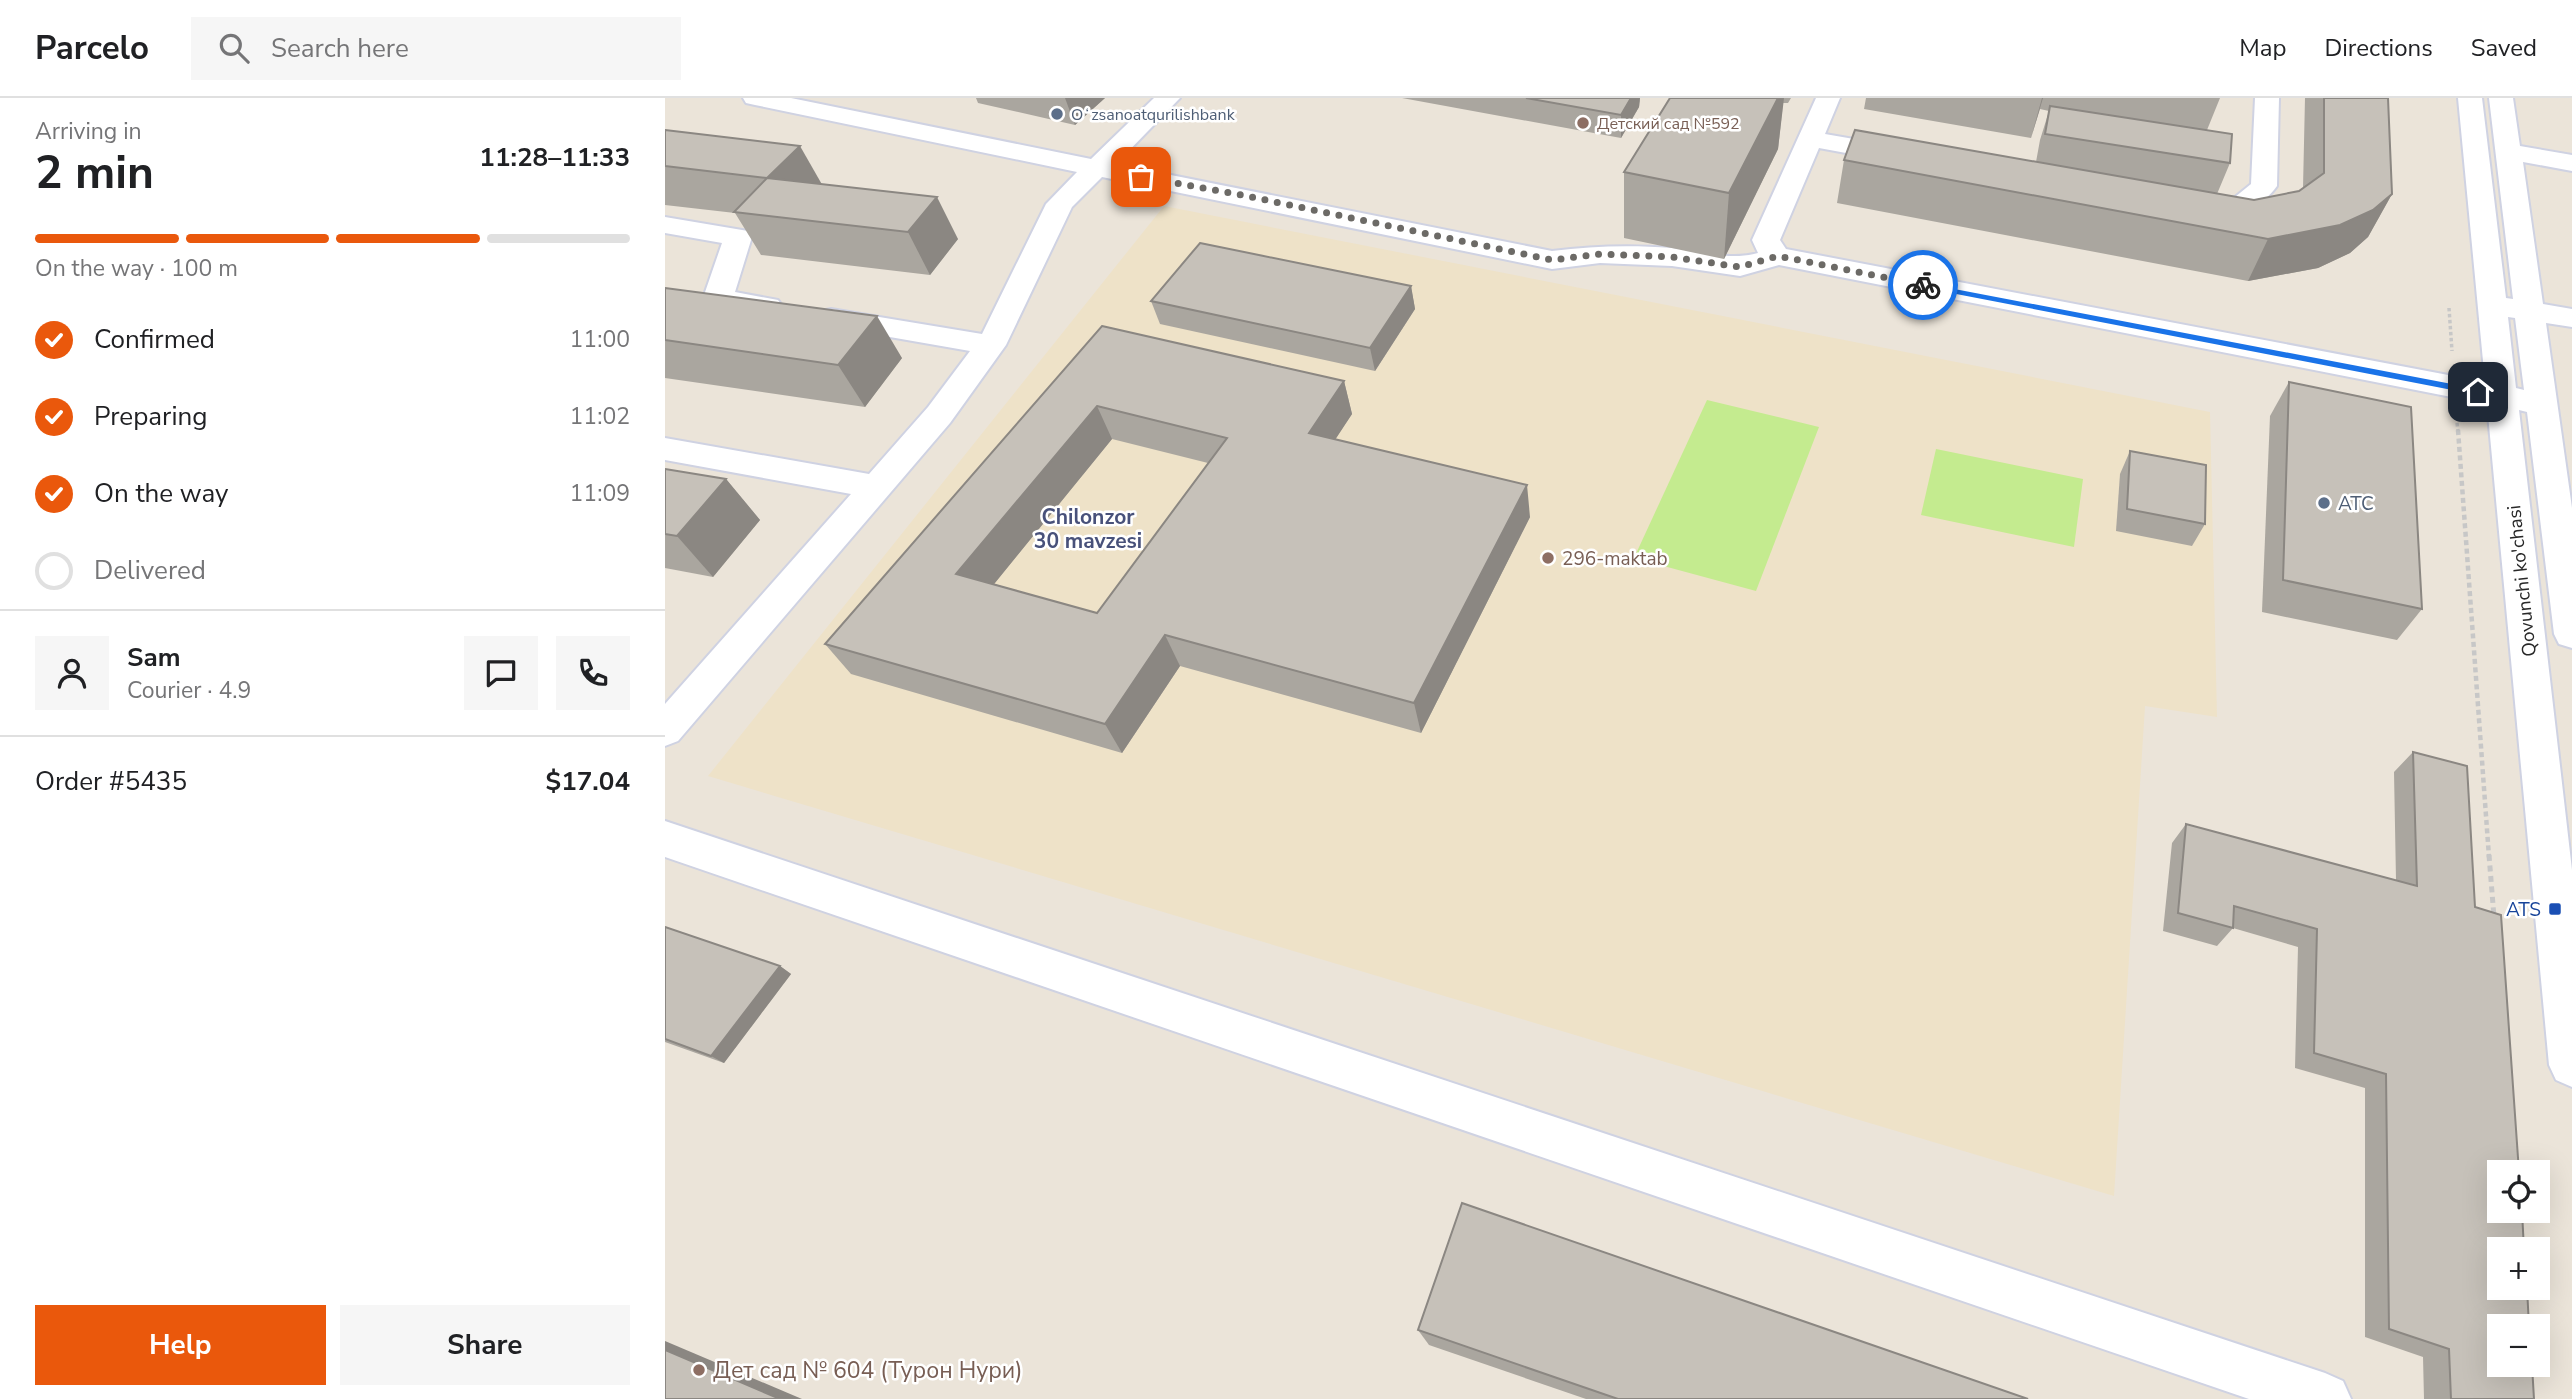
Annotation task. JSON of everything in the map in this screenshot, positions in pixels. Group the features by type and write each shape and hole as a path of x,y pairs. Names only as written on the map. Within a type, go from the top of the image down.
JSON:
{"street":[{"path":"755,98 1093,169 1237,194 1552,260 1600,254 1672,257 1740,267 1778,256"},
{"path":"665,730 939,415 991,345 1060,204 1168,98"},
{"path":"1828,98 1766,240 1771,252 1778,256 2542,404"},
{"path":"2180,205 2208,209 2242,205 2264,186 2267,98"},
{"name":"Qovunchi ko'chasi","path":"2470,98 2572,1065"},
{"path":"2501,98 2572,634"},
{"path":"999,124 1053,135"},
{"path":"1809,139 1919,158"},
{"path":"2508,152 2572,163"},
{"path":"665,225 738,237 718,298 991,345"},
{"path":"2491,304 2572,318"},
{"path":"665,449 875,487"},
{"path":"665,839 2325,1399"}],"path":[{"path":"2449,304 2495,925"}],"shaded area":[{"name":"296-maktab","path":"1164,206 2210,412 2217,717 2145,706 2114,1196 708,776"}],"green space":[{"path":"1707,400 1819,427 1756,591 1634,558"},
{"path":"1936,449 2083,479 2074,547 1921,515"}],"building":[{"path":"1526,98 1631,98 1621,115"},
{"path":"1670,98 1778,98 1729,193 1624,172"},
{"path":"2324,98 2388,98 2392,194 2373,210 2340,225 2268,239 1844,160 1855,130 2254,200 2299,191 2324,173"},
{"path":"2050,106 2232,134 2230,163 2045,134"},
{"path":"665,130 800,146 767,178 665,166"},
{"path":"767,178 937,197 908,232 734,212"},
{"path":"1200,243 1411,286 1370,348 1151,301"},
{"path":"665,288 877,316 838,365 665,340"},
{"path":"1102,326 1344,381 1309,433 1527,485 1414,703 1165,635 1105,724 825,644","holes":["1097,406 1227,438 1097,613 956,574"]},
{"path":"2289,382 2411,407 2422,609 2283,580"},
{"path":"2130,451 2206,465 2205,524 2127,509"},
{"path":"665,469 726,479 677,536 665,534"},
{"path":"2413,752 2467,766 2475,907 2501,915 2518,1160 2487,1160 2487,1223 2523,1223 2523,1237 2487,1237 2487,1300 2528,1300 2528,1314 2487,1314 2487,1377 2533,1377 2534,1399 2451,1399 2449,1349 2389,1329 2386,1074 2314,1053 2317,929 2234,906 2233,928 2178,913 2186,824 2417,886"},
{"path":"665,927 780,966 711,1056 665,1039"},
{"path":"1462,1203 2028,1399 1618,1399 1418,1330"},
{"name":"Дет сад № 604 (Турон Нури)","path":"665,1350 780,1399 665,1399"}],"way so far":[{"path":"1141,177 1237,194 1552,260 1600,254 1672,257 1740,267 1778,256 1923,285"}],"place":[{"name":"Oʻzsanoatqurilishbank","path":"1057,114"},
{"name":"Детcкий сад №592","path":"1583,123"},
{"name":"АТС","path":"2324,503"},
{"name":"296-maktab","path":"1548,558"},
{"name":"ATS","path":"2555,909"},
{"name":"Дет сад № 604 (Турон Нури)","path":"699,1370"}],"district":[{"name":"Chilonzor 30 mavzesi","path":"1088,529"}],"route":[{"path":"1923,285 2478,392"}]}
